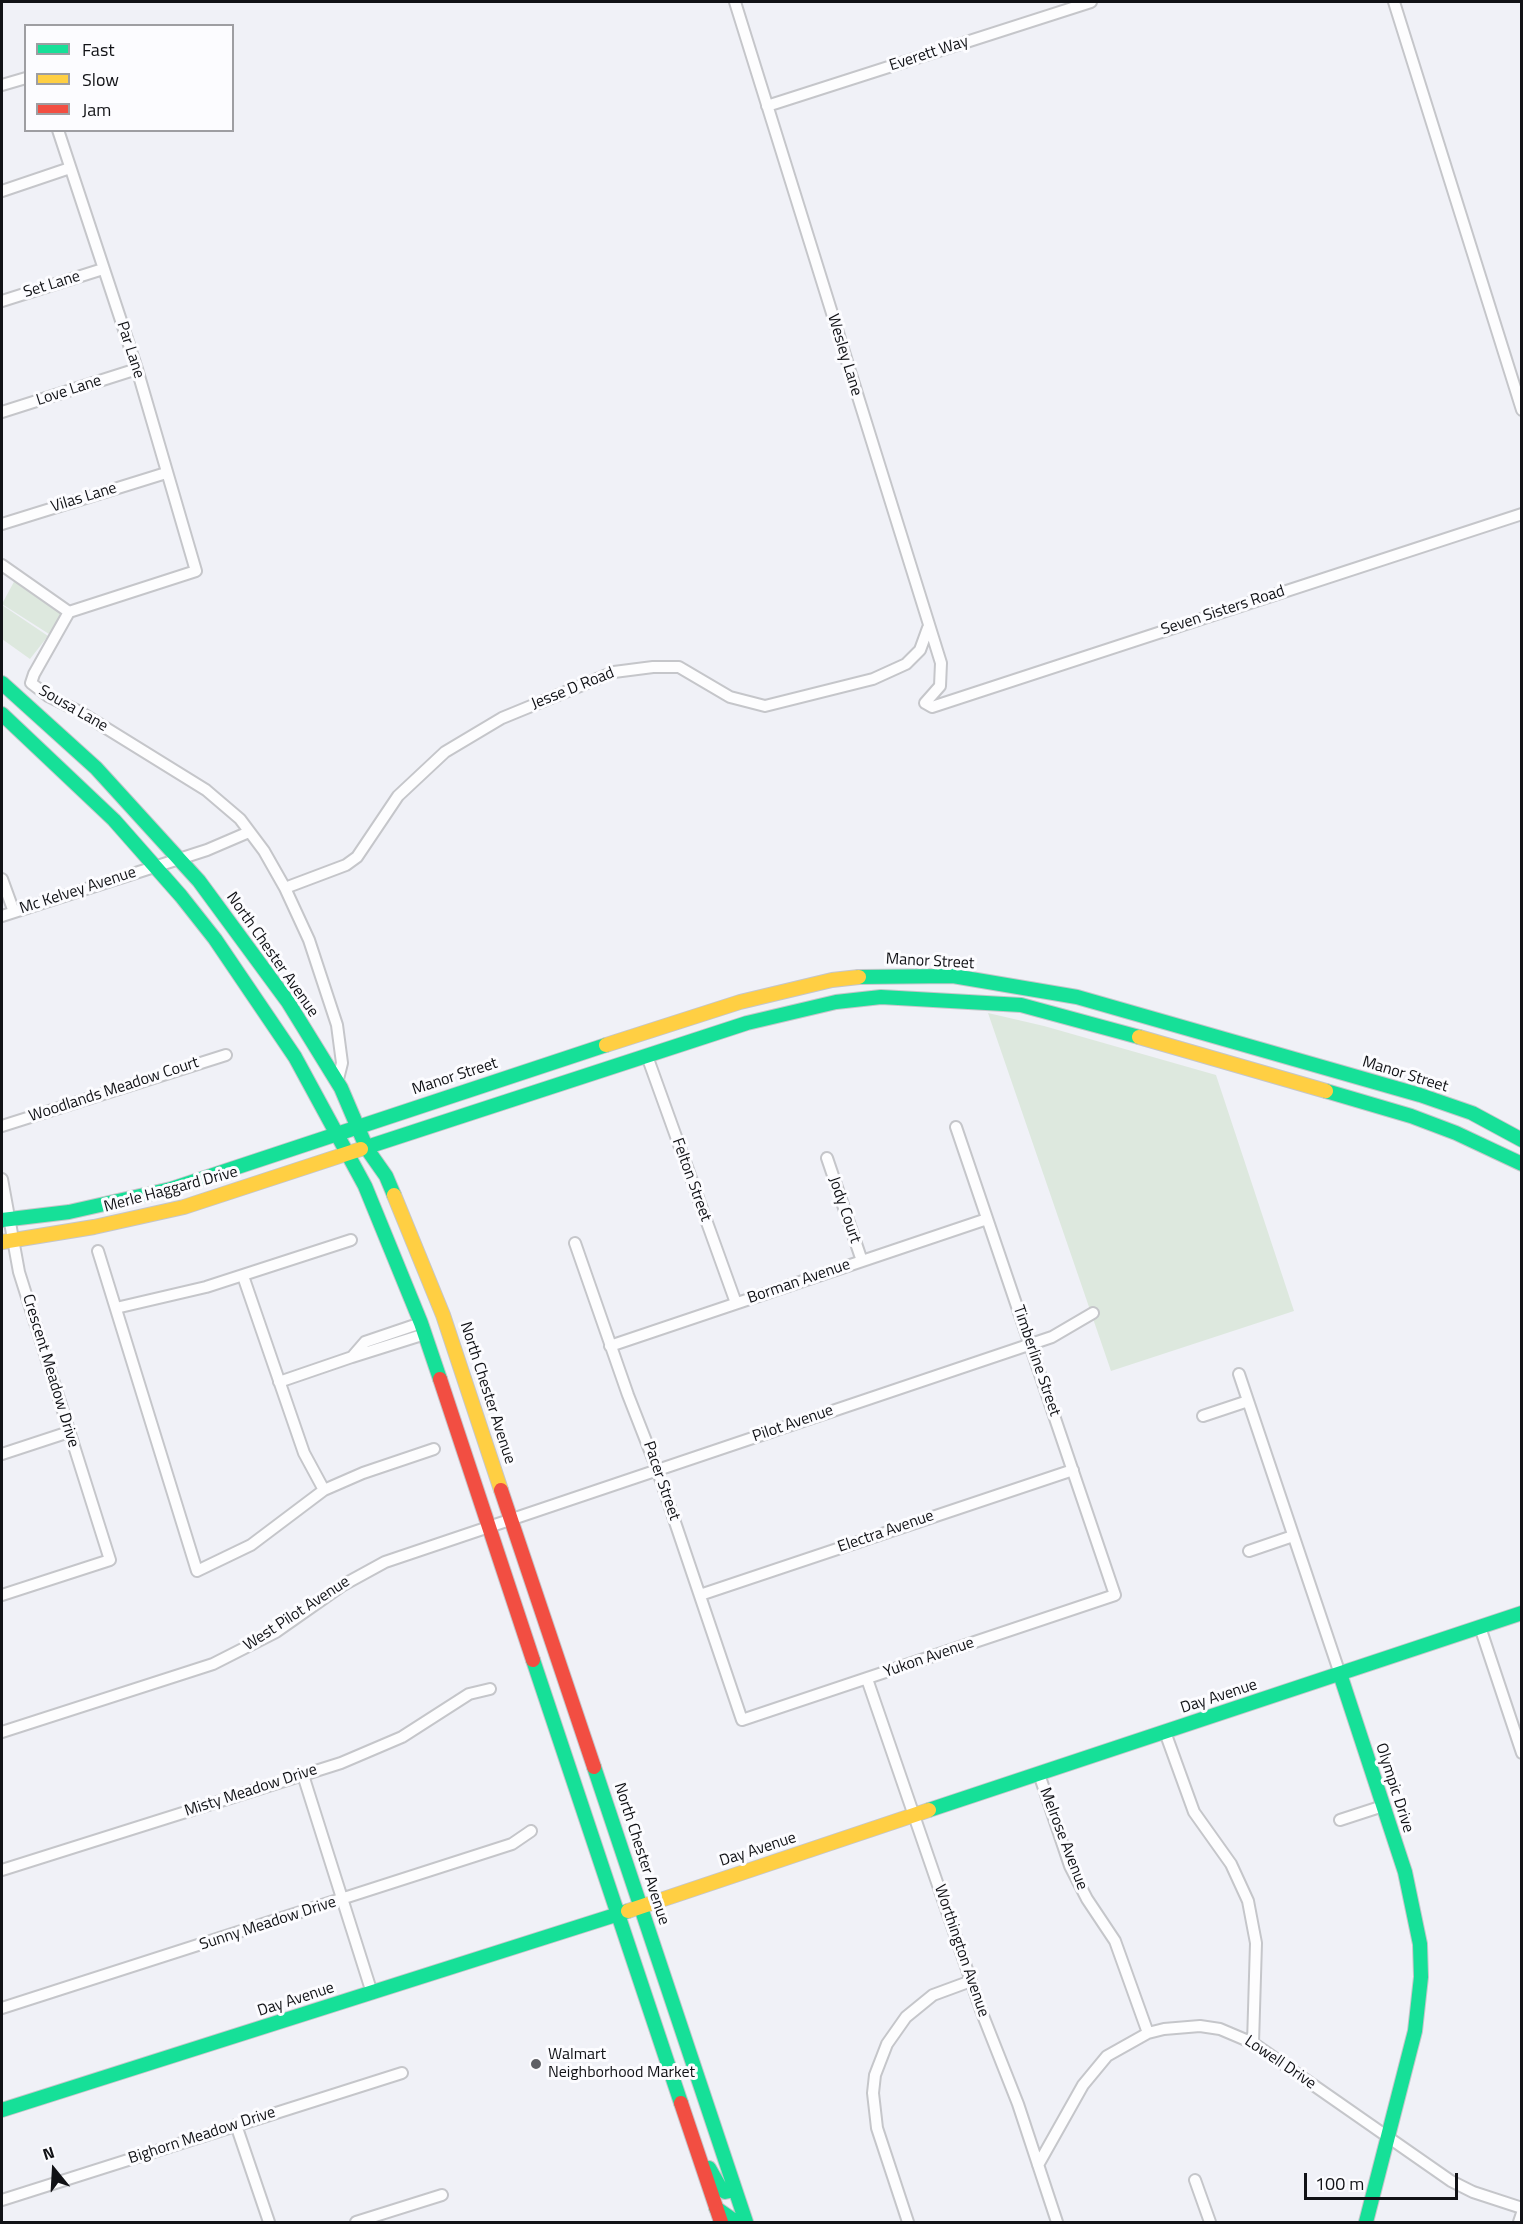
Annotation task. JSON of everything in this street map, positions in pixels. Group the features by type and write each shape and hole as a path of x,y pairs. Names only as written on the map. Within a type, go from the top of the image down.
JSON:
{"main road":[{"name":"North Chester Avenue","path":"2,683 96,768 179,858 245,941 288,1002 337,1083 368,1149 386,1176 426,1268 746,2223"},
{"path":"2,714 80,785 155,865 214,939 269,1015 320,1100 334,1132 364,1186 385,1231 423,1328 721,2223"},
{"name":"Manor Street","path":"334,1132 740,1002 832,980 880,975 954,976 1077,997 1420,1095 1472,1113 1521,1140"},
{"path":"346,1155 747,1023 836,1002 881,997 1021,1005 1411,1116 1456,1133 1521,1164"},
{"name":"Merle Haggard Drive","path":"6,1220 94,1208 171,1189 334,1132"},
{"name":"Merle Haggard Drive","path":"8,1241 105,1225 184,1207 346,1155"},
{"name":"Day Avenue","path":"2,2110 618,1914 1521,1613"},
{"name":"Olympic Drive","path":"1340,1674 1410,1890 1420,1944 1420,1977 1415,2031 1365,2223"},
{"path":"695,2145 721,2189 725,2192 735,2190"},
{"path":"716,2208 736,2223"}],"street":[{"name":"Wesley Lane","path":"735,2 928,628 934,640 942,670 940,686 925,703"},
{"name":"Everett Way","path":"767,106 1091,2"},
{"path":"1394,2 1521,410"},
{"path":"2,85 24,79"},
{"name":"Par Lane","path":"59,132 137,369 196,571 69,612"},
{"path":"2,191 70,168"},
{"name":"Set Lane","path":"2,301 103,269"},
{"name":"Love Lane","path":"2,412 137,369"},
{"name":"Vilas Lane","path":"2,524 166,473"},
{"name":"Seven Sisters Road","path":"925,703 932,707 1521,514"},
{"path":"2,565 69,612"},
{"name":"Sousa Lane","path":"69,612 34,674 32,683 48,696 80,712 206,790 226,805 249,832"},
{"name":"Jesse D Road","path":"285,888 346,865 357,857 398,796 444,752 502,718 614,672 653,667 679,667 730,697 765,706 873,679 906,664 920,650 928,628"},
{"path":"155,865 207,850 249,832 285,888 309,940 337,1025 342,1063 337,1083"},
{"name":"Mc Kelvey Avenue","path":"2,916 155,865"},
{"path":"2,879 14,912"},
{"name":"Woodlands Meadow Court","path":"2,1126 226,1054"},
{"name":"Felton Street","path":"647,1056 736,1303"},
{"name":"Timberline Street","path":"956,1127 1115,1595"},
{"name":"Jody Court","path":"827,1158 862,1261"},
{"name":"Crescent Meadow Drive","path":"2,1179 8,1241 110,1560 2,1594"},
{"name":"Borman Avenue","path":"610,1346 987,1219"},
{"path":"116,1308 243,1276 351,1240"},
{"name":"Pacer Street","path":"575,1243 610,1346 657,1469 742,1720"},
{"path":"98,1251 197,1570 251,1545 324,1490 363,1473 435,1449"},
{"path":"243,1276 304,1453 324,1490"},
{"name":"Pilot Avenue","path":"489,1524 1052,1337 1093,1313"},
{"path":"279,1382 352,1358 365,1342 423,1328"},
{"name":"Olympic Drive","path":"1239,1374 1340,1674"},
{"path":"1203,1416 1248,1401"},
{"path":"2,1454 69,1432"},
{"name":"Electra Avenue","path":"700,1595 1073,1470"},
{"name":"West Pilot Avenue","path":"2,1732 213,1664 276,1632 343,1585 385,1562 489,1524"},
{"path":"1249,1551 1293,1536"},
{"name":"Yukon Avenue","path":"742,1720 1115,1595"},
{"path":"1480,1627 1521,1753"},
{"name":"Worthington Avenue","path":"867,1678 971,1981 1018,2104 1057,2223"},
{"name":"Misty Meadow Drive","path":"2,1870 372,1751 421,1726 469,1694 490,1689"},
{"path":"1165,1732 1194,1812 1231,1864 1248,1901 1256,1943 1253,2043"},
{"name":"Melrose Avenue","path":"1039,1774 1070,1866 1087,1899 1115,1941 1148,2033"},
{"path":"303,1775 372,1993"},
{"path":"1340,1820 1383,1806"},
{"name":"Sunny Meadow Drive","path":"2,2008 512,1844 531,1831"},
{"path":"908,2223 877,2128 873,2093 875,2075 887,2043 906,2017 933,1995 971,1981"},
{"name":"Lowell Drive","path":"1038,2165 1093,2070 1122,2046 1148,2033 1182,2026 1200,2026 1220,2029 1253,2043 1451,2181 1473,2192 1521,2208"},
{"name":"Bighorn Meadow Drive","path":"2,2200 402,2073"},
{"path":"236,2125 269,2223"},
{"path":"1195,2180 1210,2223"},
{"path":"356,2223 442,2195"},
{"path":"1519,2223 1521,2213"}],"shaded area":[{"path":"16,578 65,613 49,634 2,604"},
{"path":"2,605 48,636 30,659 2,639"},
{"path":"988,1013 1044,1026 1216,1075 1294,1311 1111,1371"}],"traffic: fast":[{"path":"2,683 96,768 199,881 288,1002 341,1088 367,1149 386,1176 394,1195"},
{"path":"2,714 114,820 181,896 215,939 295,1057 365,1186 421,1323 440,1379"},
{"path":"859,977 953,976 1077,997 1420,1095 1472,1113 1522,1140"},
{"path":"361,1149 747,1023 836,1002 881,997 1021,1005 1139,1037"},
{"path":"2,1220 69,1212 171,1189 606,1045"},
{"path":"1326,1091 1411,1116 1456,1133 1522,1164"},
{"path":"929,1810 1522,1613"},
{"path":"533,1660 681,2103"},
{"path":"1340,1674 1405,1872 1420,1944 1421,1977 1415,2031 1366,2222"},
{"path":"594,1767 746,2222"},
{"path":"2,2110 628,1911"},
{"path":"709,2168 721,2189 725,2192 735,2190"},
{"path":"716,2208 736,2222"}],"traffic: slow":[{"path":"606,1045 740,1002 832,980 859,977"},
{"path":"1139,1037 1326,1091"},
{"path":"2,1242 94,1227 184,1207 361,1149"},
{"path":"394,1195 443,1315 501,1490"},
{"path":"628,1911 929,1810"}],"traffic: jam":[{"path":"440,1379 533,1660"},
{"path":"501,1490 594,1767"},
{"path":"681,2103 721,2222"}],"place":[{"name":"Walmart Neighborhood Market","path":"536,2064"}]}
